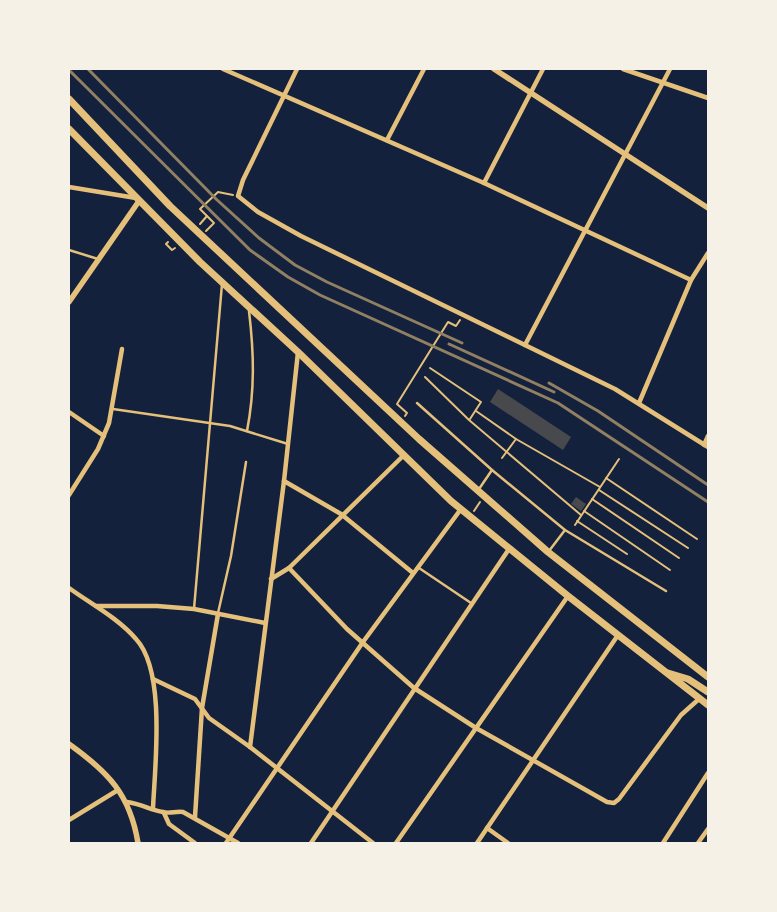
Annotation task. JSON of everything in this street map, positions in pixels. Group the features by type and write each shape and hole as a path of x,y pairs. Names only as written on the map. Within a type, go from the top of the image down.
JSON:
{"main road":[{"path":"69,99 170,206 480,494 548,552 708,676"},
{"path":"69,129 222,283 298,352 470,517 708,705"},
{"path":"665,672 688,679 708,692"}],"street":[{"path":"223,69 387,140 691,280"},
{"path":"297,69 238,196 258,212 301,236 525,345 639,403 706,446 708,436"},
{"path":"387,140 424,69"},
{"path":"494,69 708,208"},
{"path":"484,184 543,69"},
{"path":"623,69 662,84 708,98"},
{"path":"525,345 670,69"},
{"path":"69,187 138,199 69,302"},
{"path":"639,403 691,280 708,253"},
{"path":"69,494 104,436 113,409 122,349"},
{"path":"250,747 284,482 298,352"},
{"path":"69,412 104,436"},
{"path":"271,579 289,568 404,455"},
{"path":"284,482 342,514 413,572"},
{"path":"226,843 363,642 413,572 462,509"},
{"path":"310,843 509,548"},
{"path":"289,568 347,629 414,688 476,728 590,793 614,803 625,792 681,716 699,699"},
{"path":"69,588 138,640 153,679 156,714 153,808"},
{"path":"396,843 568,596"},
{"path":"94,606 157,606 194,609 265,623"},
{"path":"195,816 202,708 218,614"},
{"path":"477,843 618,635"},
{"path":"153,679 194,699 208,718 250,747 373,843"},
{"path":"69,744 98,766 127,802 138,843"},
{"path":"663,843 708,773"},
{"path":"69,820 118,790"},
{"path":"127,802 153,808 164,813 175,810 195,816 238,843"},
{"path":"164,813 169,824 195,843"},
{"path":"487,828 508,843"},
{"path":"698,843 708,829"}],"lane":[{"path":"69,250 98,258"},
{"path":"194,609 222,283"},
{"path":"247,431 254,375 249,308"},
{"path":"416,402 492,470 565,530 666,591"},
{"path":"113,409 209,422 247,431 288,444"},
{"path":"218,614 232,548 246,462"},
{"path":"480,494 492,470"},
{"path":"548,552 565,530"},
{"path":"417,567 471,604"}],"path":[{"path":"214,224 200,209 218,192 238,196"},
{"path":"166,244 172,250"},
{"path":"407,413 397,404 448,322 456,326"},
{"path":"430,368 481,402 469,420"},
{"path":"425,377 469,420 581,515"},
{"path":"476,411 516,439 600,488 688,548"},
{"path":"502,458 516,439"},
{"path":"575,525 619,459"},
{"path":"606,478 697,539"},
{"path":"470,517 480,494"},
{"path":"592,499 679,558"},
{"path":"584,511 670,570"},
{"path":"577,521 627,554"}],"building":[{"path":"498,389 571,437 563,450 490,402"},
{"path":"576,497 586,504 581,511 571,504"}],"railway":[{"path":"88,69 216,199 259,238 295,265 327,282 462,343"},
{"path":"69,70 250,250 288,277 320,295 558,403 708,502"},
{"path":"449,344 554,392"},
{"path":"549,383 598,411 708,485"}]}
